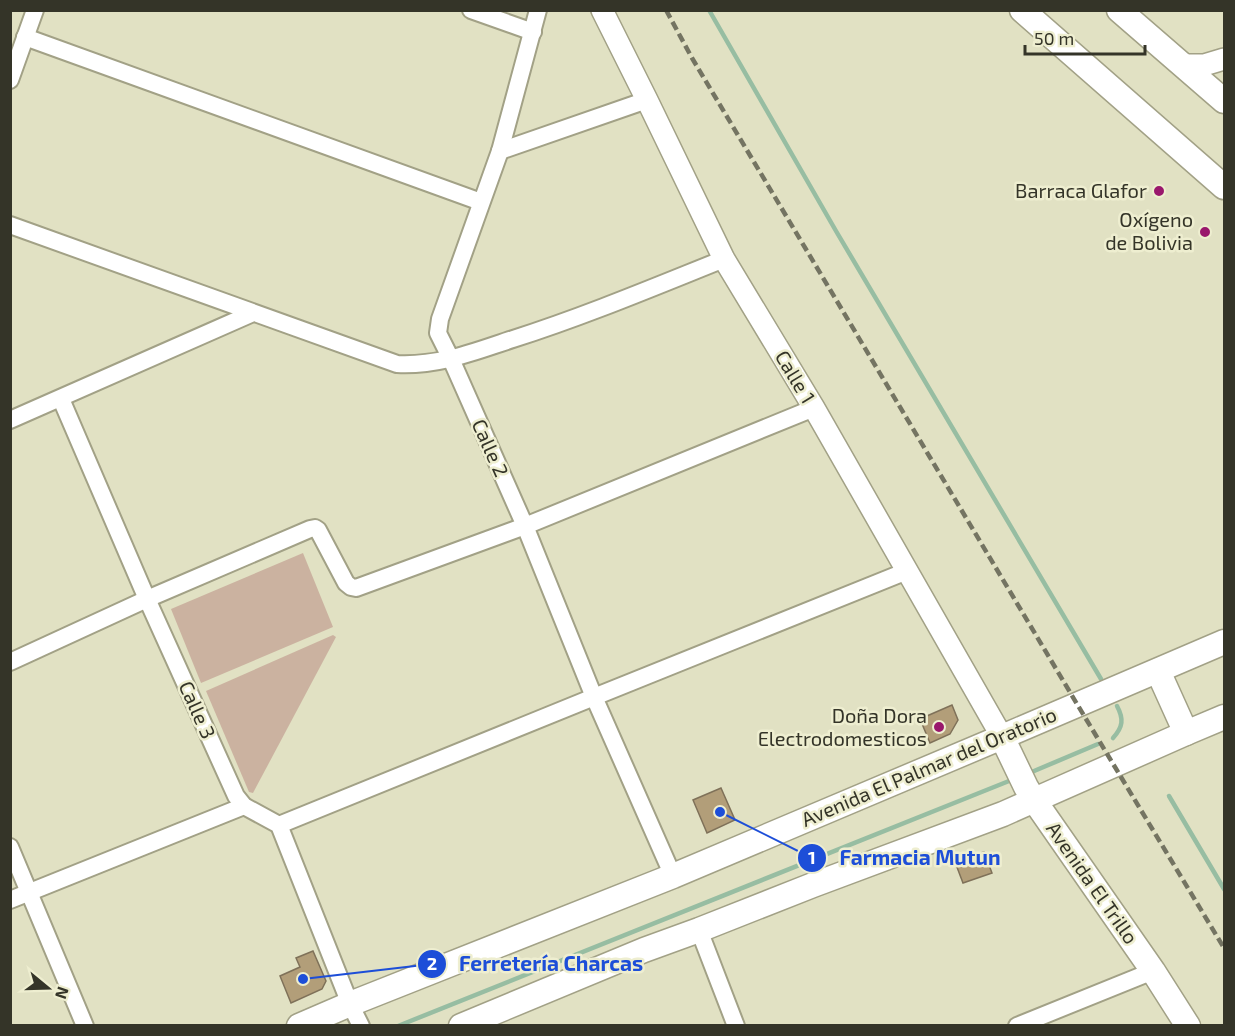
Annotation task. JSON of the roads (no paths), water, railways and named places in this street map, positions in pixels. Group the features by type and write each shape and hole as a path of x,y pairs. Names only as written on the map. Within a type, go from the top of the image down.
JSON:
{"main road":[{"path":"1022,10 1224,187"},
{"path":"1119,10 1224,101"},
{"name":"Avenida El Palmar del Oratorio","path":"299,1026 357,1017 673,876 1002,737 1161,679 1224,642"},
{"path":"1161,679 1183,727"},
{"path":"461,1026 644,950 1003,814 1030,794 1183,727 1224,717"},
{"name":"Avenida El Trillo","path":"1002,737 1030,794 1153,971 1188,1026"}],"street":[{"path":"10,80 35,10"},
{"path":"471,10 533,32"},
{"name":"Calle 2","path":"538,10 500,151 438,326 438,333 525,526 594,697 673,876"},
{"name":"Calle 1","path":"602,10 724,259 814,408 1002,737"},
{"path":"25,37 481,202"},
{"path":"1183,65 1204,65 1224,59"},
{"path":"500,151 647,100"},
{"path":"10,225 397,364 451,359 568,321 724,259"},
{"path":"10,420 252,313"},
{"name":"Calle 3","path":"60,399 236,796 244,806"},
{"path":"10,662 147,599 310,529 318,530 346,584 356,588 525,526 814,408"},
{"path":"279,825 907,571"},
{"path":"10,900 244,806 279,825 357,1017"},
{"path":"10,847 86,1026"},
{"path":"699,930 736,1026"},
{"path":"1017,1026 1153,971"}],"waterway":[{"path":"709,10 836,231 1101,679"},
{"path":"1113,738 1121,723 1121,715 1117,706"},
{"path":"1027,774 1098,744"},
{"path":"398,1026 1014,779"},
{"path":"1169,796 1224,889"}],"railway":[{"path":"666,10 692,58 1224,948"}],"place":[{"name":"Barraca Glafor","path":"1159,191"},
{"name":"Oxígeno de Bolivia","path":"1205,232"},
{"name":"Doña Dora Electrodomesticos","path":"939,727"},
{"name":"Farmacia Mutun","path":"720,812"},
{"name":"Ferretería Charcas","path":"303,979"}]}
